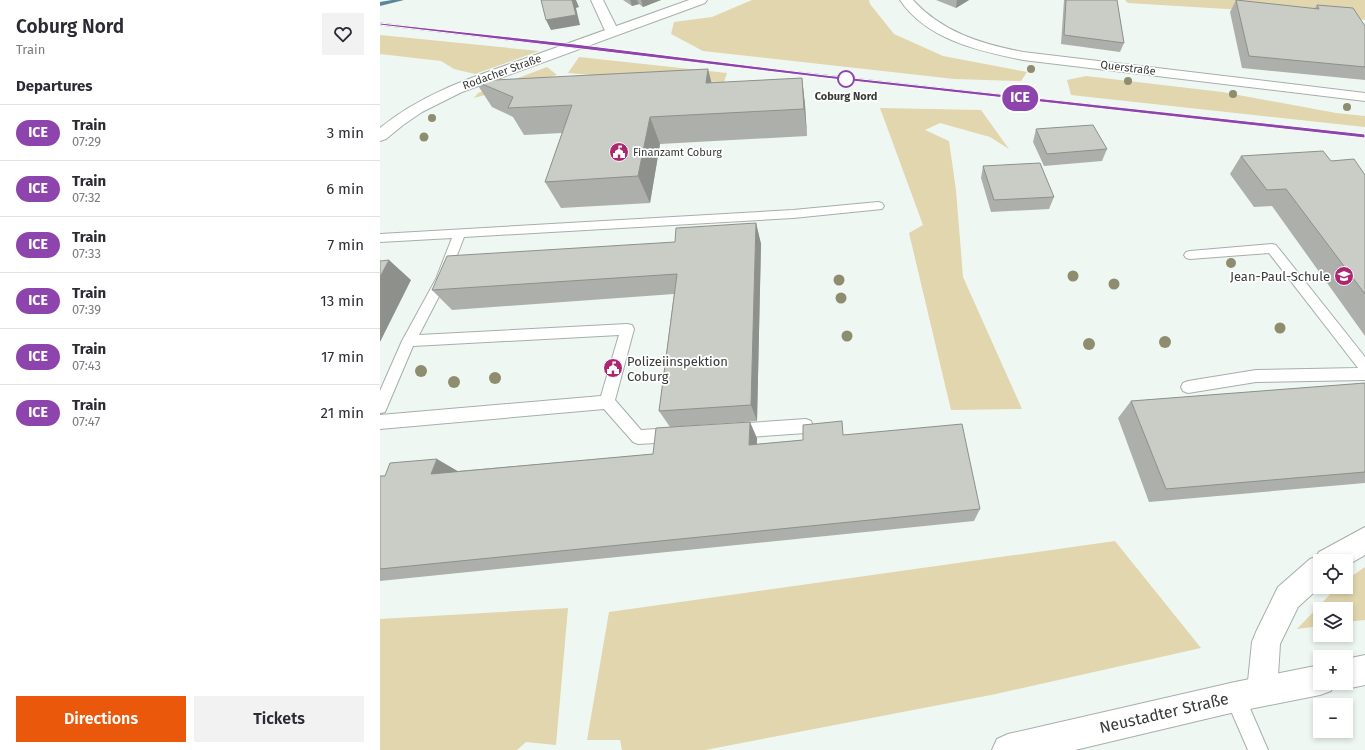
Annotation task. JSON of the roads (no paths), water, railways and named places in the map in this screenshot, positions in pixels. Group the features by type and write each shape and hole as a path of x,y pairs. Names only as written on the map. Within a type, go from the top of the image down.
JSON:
{"street":[{"path":"597,0 612,32"},
{"name":"Rodacher Straße","path":"380,136 410,112 457,88 700,0"},
{"name":"Querstraße","path":"906,0 924,18 938,28 969,44 1000,52 1365,97"},
{"path":"1340,554 1365,540"},
{"path":"1248,694 1266,642 1288,597 1313,575"},
{"path":"1353,673 1365,670"},
{"name":"Neustadter Straße","path":"1008,750 1055,744 1248,694 1313,681"}],"lane":[{"path":"380,238 785,215 878,206"},
{"path":"380,407 410,341 442,279 459,234"},
{"path":"1190,255 1272,248 1365,367"},
{"path":"410,341 627,329 607,402"},
{"path":"1188,387 1256,376 1365,374"},
{"path":"380,422 607,402"},
{"path":"607,402 638,437 690,434"},
{"path":"720,432 806,426"},
{"path":"1248,694 1258,750"}],"waterway":[{"path":"380,4 401,0"}],"railway":[{"path":"380,24 825,76 1284,127"},
{"path":"1284,127 1365,136"},
{"path":"1284,127 1292,128"}],"train":[{"name":"ICE","path":"380,24 825,76 1365,136"}],"place":[{"name":"Coburg Nord","path":"846,79"},
{"name":"Finanzamt Coburg","path":"619,152"},
{"name":"Jean-Paul-Schule","path":"1344,276"},
{"name":"Polizeiinspektion Coburg","path":"613,368"}]}
